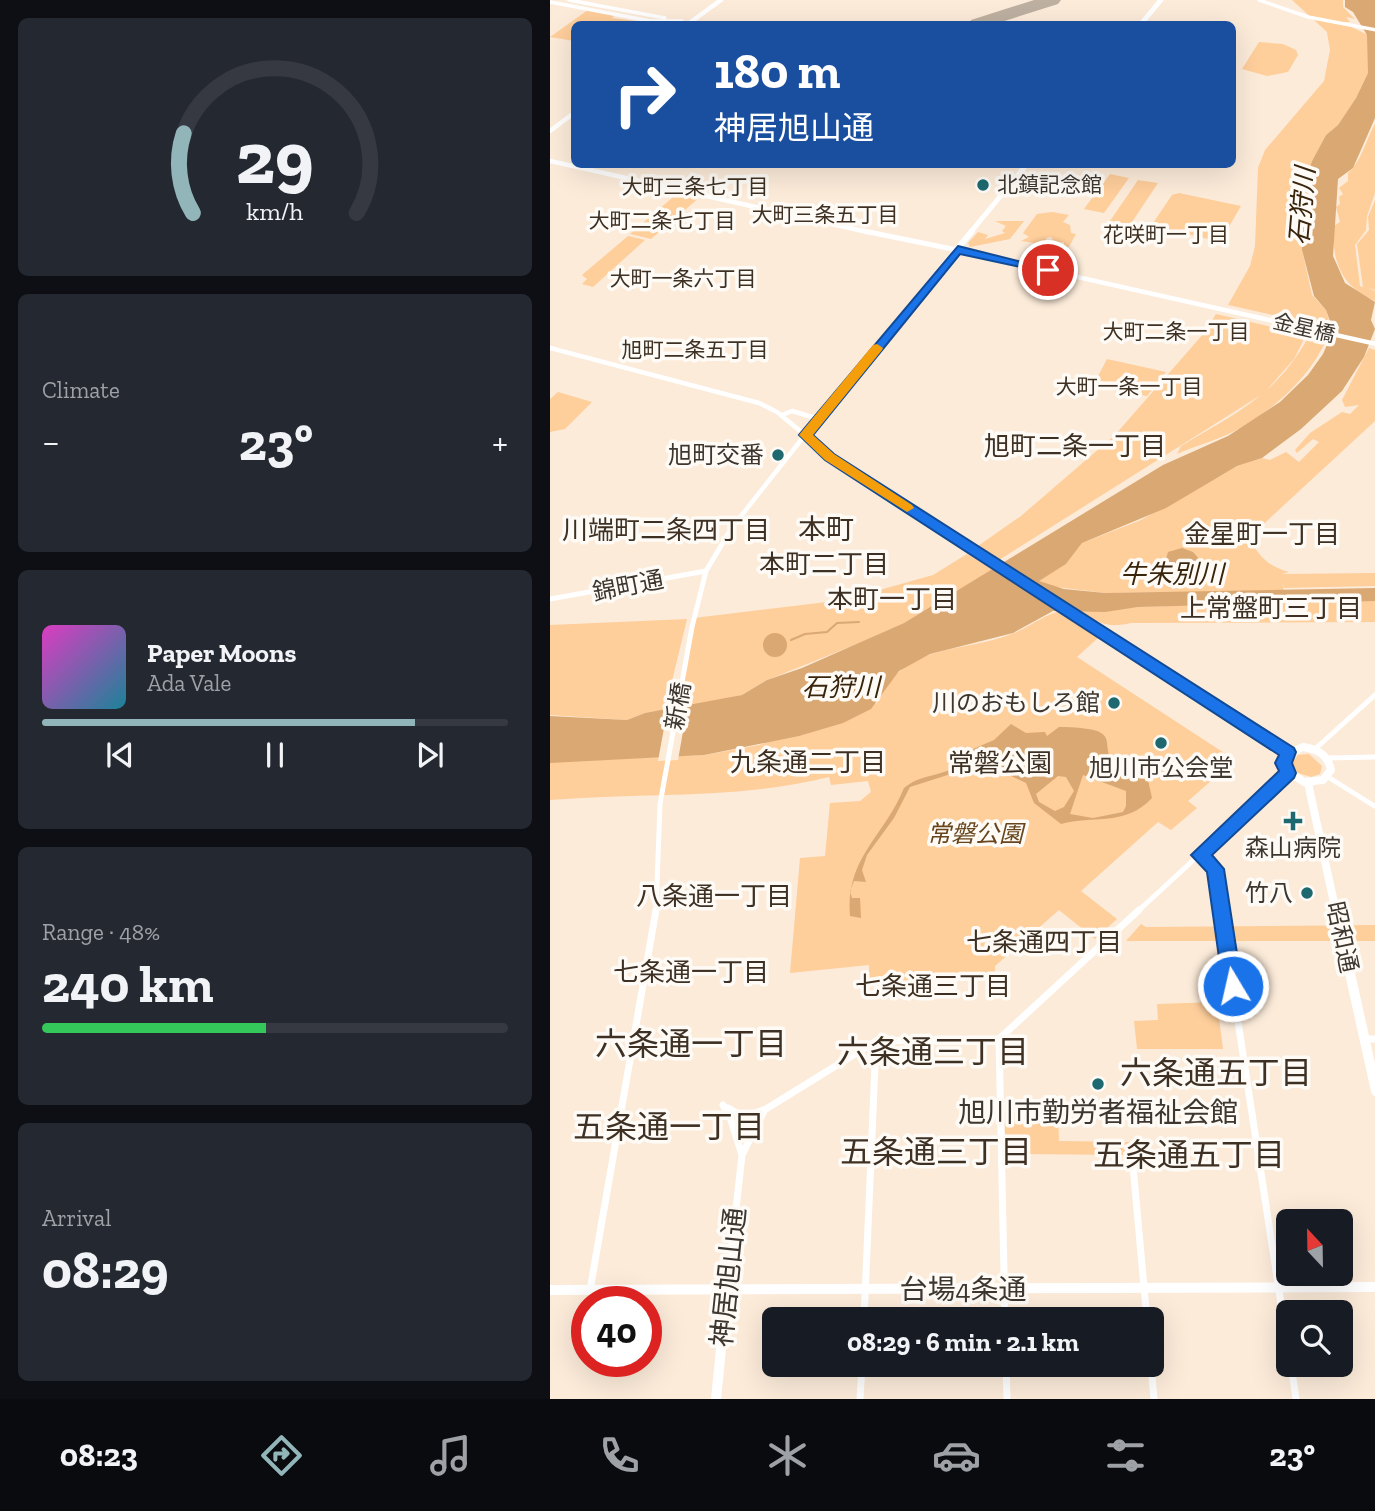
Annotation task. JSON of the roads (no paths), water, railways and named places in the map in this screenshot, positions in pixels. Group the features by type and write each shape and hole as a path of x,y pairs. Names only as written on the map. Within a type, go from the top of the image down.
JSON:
{"highway":[{"path":"1144,21 1161,0"},
{"path":"1024,168 805,435 829,457 1288,752"},
{"path":"1301,747 1315,749 1327,758 1331,767 1328,777 1308,783 1288,773 1284,763 1288,752 1301,747"},
{"name":"昭和通","path":"1308,783 1375,1091"},
{"name":"台場4条通","path":"662,1289 1375,1287"},
{"name":"神居旭山通","path":"716,1399 727,1289"},
{"name":"台場4条通","path":"550,1290 571,1290"}],"main road":[{"path":"695,21 723,0"},
{"path":"550,129 571,113"},
{"path":"550,159 571,162"},
{"path":"550,159 571,164"},
{"path":"589,168 930,246 958,250"},
{"path":"598,168 958,250"},
{"name":"金星橋","path":"958,250 1375,344"},
{"path":"550,348 759,403 782,415 805,435"},
{"path":"782,415 792,411 819,419"}],"street":[{"path":"569,0 677,21"},
{"path":"1259,0 1294,14 1375,30"},
{"path":"550,2 650,21"},
{"name":"新橋","path":"591,1286 659,892 659,825 664,786 692,627 706,571 731,528 805,435"},
{"name":"錦町通","path":"550,599 706,571"},
{"path":"1315,749 1375,694"},
{"path":"1327,758 1375,757"},
{"path":"865,1307 876,1041 999,1039 1288,773"},
{"path":"1328,777 1375,807"},
{"path":"1200,855 1215,869 1280,1300"},
{"path":"999,1039 1005,1307"},
{"path":"1364,1039 1375,1039"},
{"name":"神居旭山通","path":"742,1155 735,1143 736,1132 730,1113 723,1105 744,1117 766,1109 876,1041"},
{"name":"神居旭山通","path":"727,1289 742,1155 766,1109"},
{"path":"736,1132 744,1117 751,1124 753,1131"},
{"path":"1132,1155 1146,1307"},
{"path":"860,1399 861,1377"},
{"path":"1007,1377 1007,1399"},
{"path":"1152,1377 1154,1399"},
{"path":"1293,1377 1296,1399"}],"water":[{"name":"石狩川","path":"1345,0 1375,0 1375,118 1353,168 1338,179 1333,256 1345,283 1375,302 1371,320 1375,329 1364,357 1342,391 1301,429 1262,458 1237,466 1166,508 1082,543 1066,564 1039,581 1064,589 1105,593 1375,588 1375,601 1138,607 1105,612 1053,611 1013,633 930,654 899,671 871,709 843,723 799,736 704,755 550,763 550,716 627,720 645,713 742,695 767,680 802,668 904,623 1163,465 1228,436 1280,402 1308,375 1323,354 1331,336 1331,324 1326,310 1314,296 1302,250 1302,216 1309,191 1308,173 1312,161 1326,135 1338,125 1356,98 1368,73 1367,35 1353,12 1345,7"},
{"path":"1182,548 1193,552 1199,559 1193,569 1177,570 1165,562 1168,552"},
{"path":"775,633 786,640 787,645 780,656 775,657 764,650 763,645 770,634"},
{"path":"1011,724 1026,733 1045,732 1047,736 1059,727 1096,731 1104,735 1113,763 1122,772 1148,780 1152,798 1131,813 1120,817 1061,824 1034,803 1026,783 1007,774 999,764 977,756 960,771 910,787 894,818 867,855 862,870 866,882 854,881 852,886 860,863 904,788 920,779 946,772 964,763 974,755 971,752 973,749 994,740","holes":["1083,775 1126,791 1126,806 1123,812 1093,818 1070,814","1058,776 1066,777 1074,791 1064,807 1055,811 1039,802 1036,794"]},
{"path":"851,893 852,898 860,898 861,918 850,916"}],"waterway":[{"path":"791,640 805,634 827,632 837,623 859,622"}],"place":[{"name":"北鎮記念館","path":"983,185"},
{"name":"旭町交番","path":"778,455"},
{"name":"川のおもしろ館","path":"1114,703"},
{"name":"旭川市公会堂","path":"1161,743"},
{"name":"森山病院","path":"1293,821"},
{"name":"竹八","path":"1307,893"},
{"name":"旭川市勤労者福祉会館","path":"1098,1084"}],"district":[{"name":"大町三条七丁目","path":"695,187"},
{"name":"大町三条五丁目","path":"825,215"},
{"name":"大町二条七丁目","path":"662,221"},
{"name":"花咲町一丁目","path":"1166,235"},
{"name":"大町一条六丁目","path":"683,279"},
{"name":"大町二条一丁目","path":"1176,332"},
{"name":"旭町二条五丁目","path":"695,350"},
{"name":"大町一条一丁目","path":"1129,387"},
{"name":"旭町二条一丁目","path":"1075,446"},
{"name":"本町","path":"826,529"},
{"name":"川端町二条四丁目","path":"666,530"},
{"name":"金星町一丁目","path":"1262,534"},
{"name":"本町二丁目","path":"824,564"},
{"name":"本町一丁目","path":"892,599"},
{"name":"上常盤町三丁目","path":"1271,608"},
{"name":"九条通二丁目","path":"808,762"},
{"name":"常磐公園","path":"1000,763"},
{"name":"八条通一丁目","path":"714,896"},
{"name":"七条通四丁目","path":"1044,942"},
{"name":"七条通一丁目","path":"691,972"},
{"name":"七条通三丁目","path":"933,986"},
{"name":"六条通一丁目","path":"691,1044"},
{"name":"六条通三丁目","path":"933,1052"},
{"name":"六条通五丁目","path":"1216,1073"},
{"name":"五条通一丁目","path":"669,1127"},
{"name":"五条通三丁目","path":"936,1152"},
{"name":"五条通五丁目","path":"1189,1155"}],"water label":[{"name":"牛朱別川","path":"1172,574"}]}
